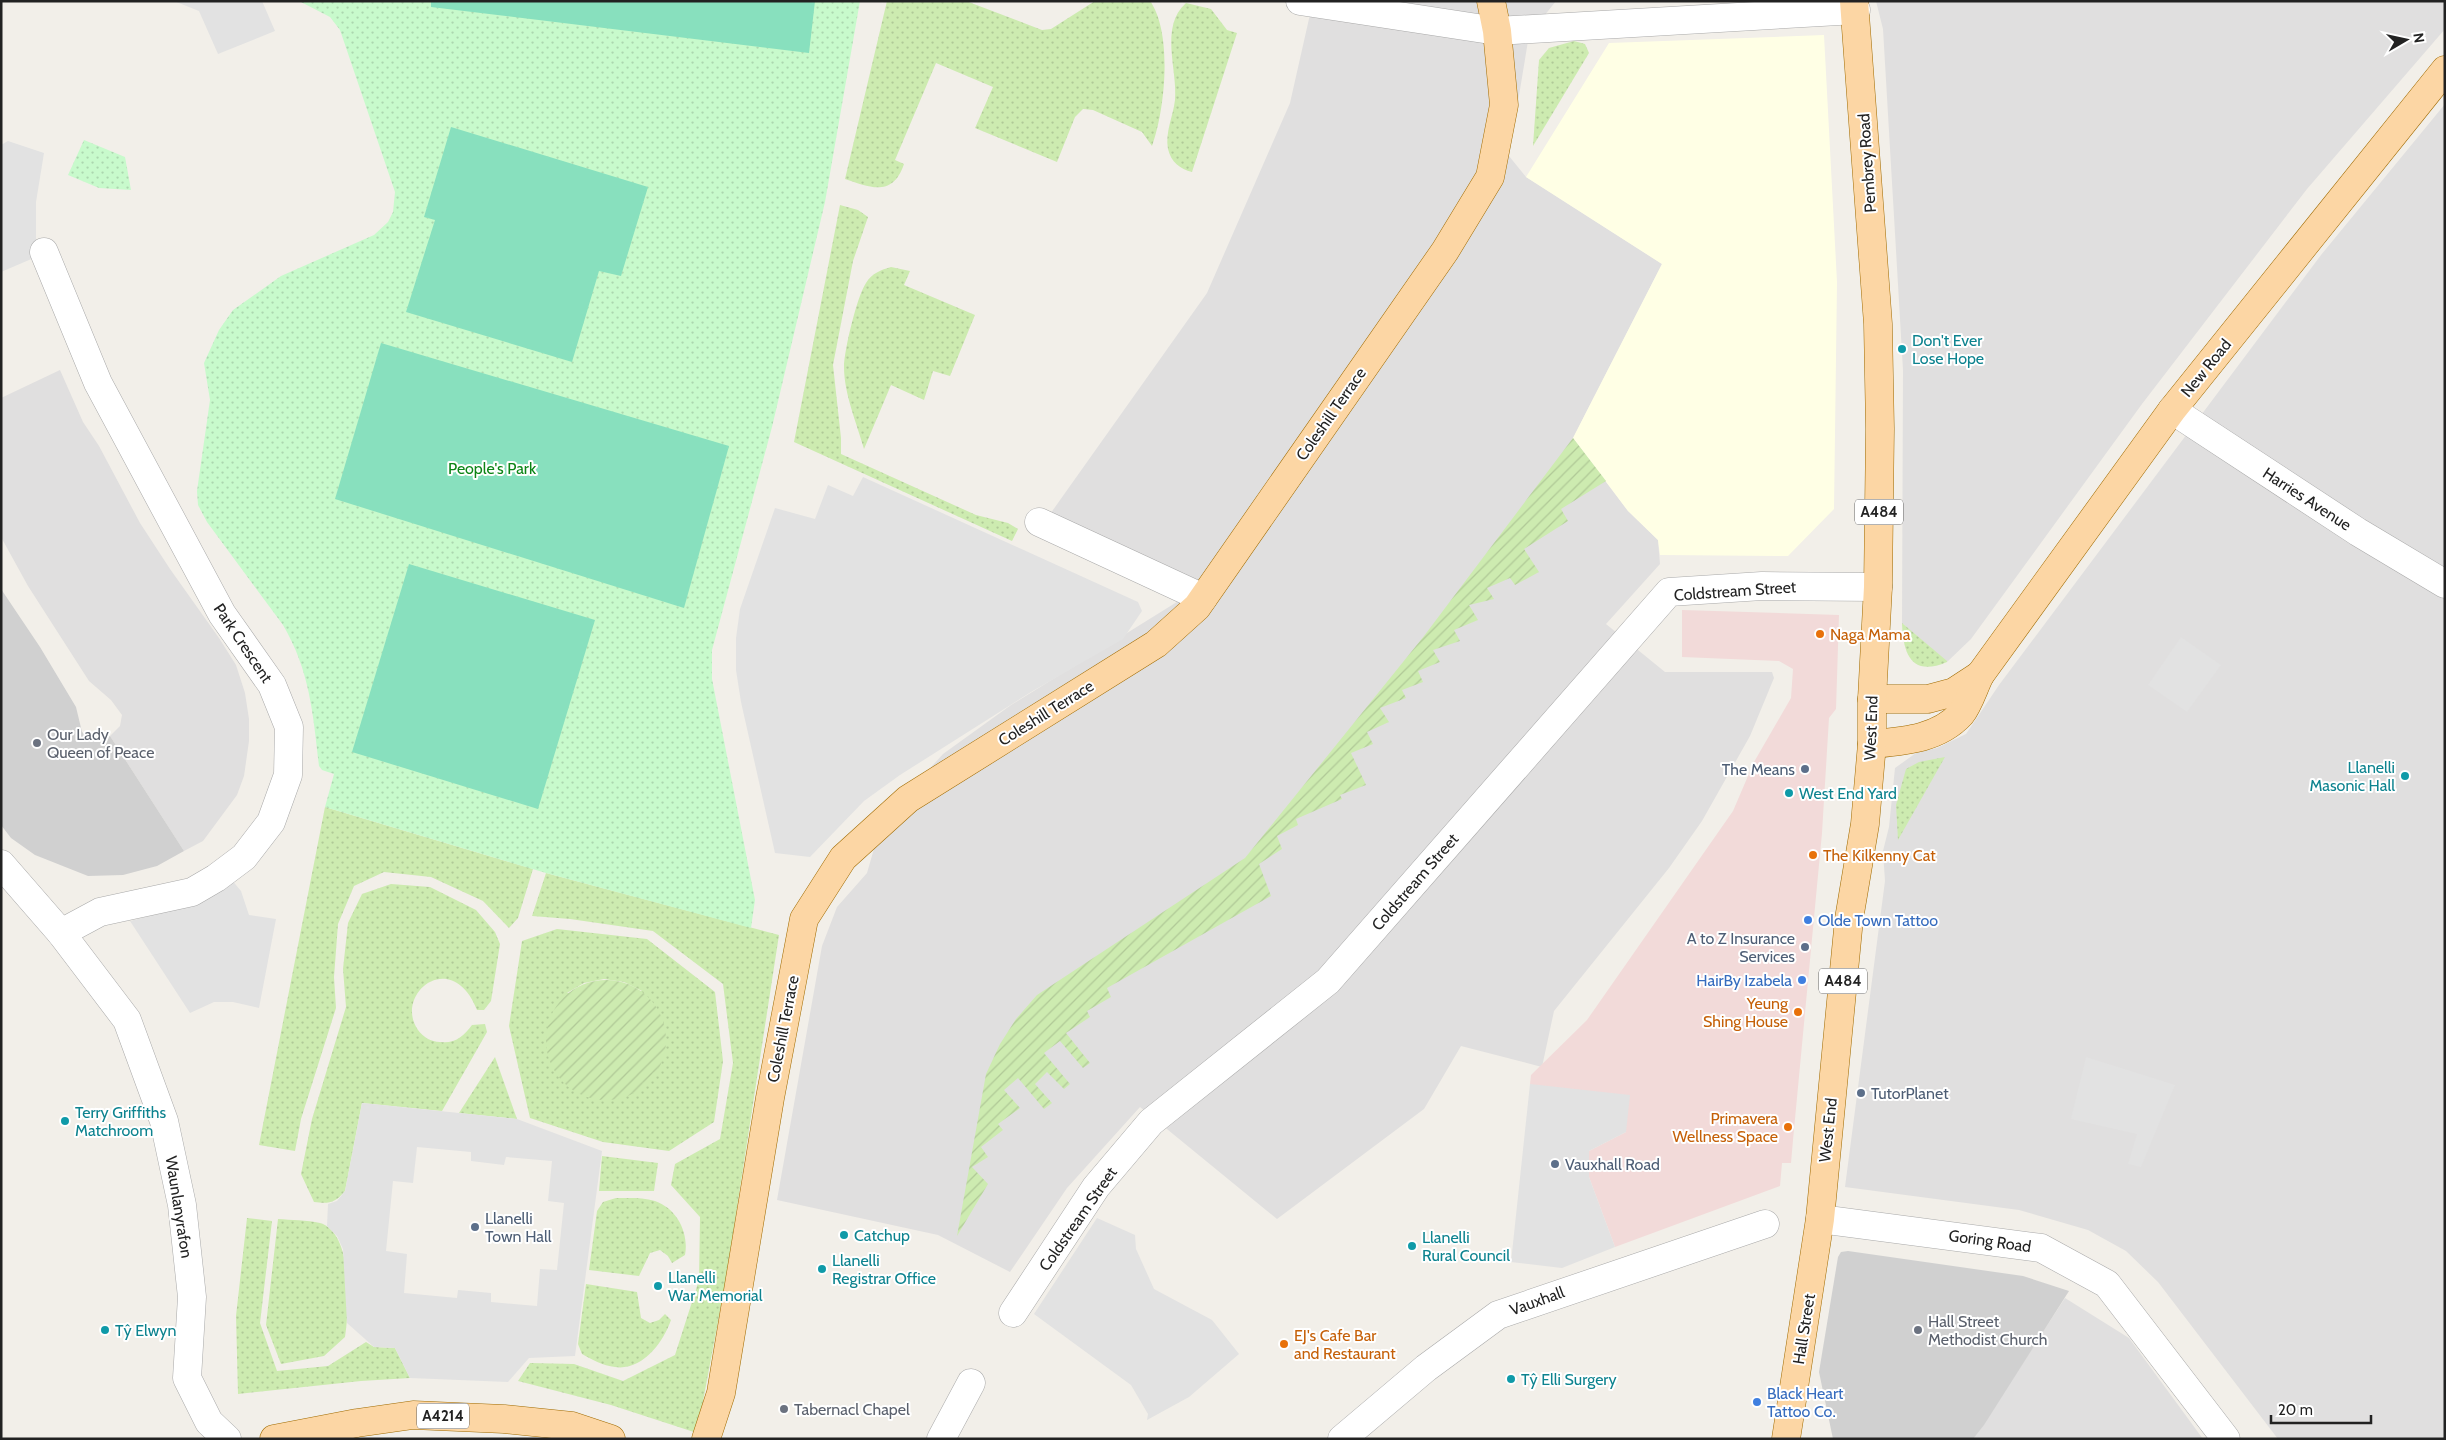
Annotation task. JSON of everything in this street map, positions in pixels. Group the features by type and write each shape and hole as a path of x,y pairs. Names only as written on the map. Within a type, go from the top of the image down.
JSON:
{"main road":[{"name":"Coleshill Terrace","path":"706,1439 721,1393 770,1098 804,919 843,858 908,799 1156,644 1198,606 1445,251 1490,176 1504,105 1491,1"},
{"name":"Pembrey Road","path":"1855,6 1878,324"},
{"name":"New Road","path":"1872,744 1920,737 1940,730 1962,713 1980,676 2172,410 2445,70"},
{"name":"West End","path":"1820,1219 1849,919 1865,824 1872,744 1872,699 1878,587 1880,430 1878,324"},
{"name":"New Road","path":"1872,699 1928,699 1954,692 1980,676"},
{"name":"Hall Street","path":"1786,1439 1820,1219"},
{"name":"A484","path":"1792,1408 1797,1439"},
{"name":"A4214","path":"274,1439 357,1422 413,1415 504,1419 572,1426 611,1439"}],"street":[{"path":"1300,1 1496,31 1855,6"},
{"name":"Park Crescent","path":"44,252 98,383 222,614 272,685 289,727 288,775 271,822 244,857 216,878 192,892 100,912 61,932"},
{"name":"Harries Avenue","path":"2172,410 2358,532 2445,584"},
{"path":"1039,522 1203,598"},
{"name":"Coldstream Street","path":"1013,1313 1096,1186 1151,1122 1328,981 1669,592 1762,586 1878,587"},
{"name":"Waunlanyrafon","path":"1,864 61,932 127,1020 164,1121 182,1205 192,1298 187,1378 209,1422 227,1439"},
{"name":"Goring Road","path":"1820,1219 2041,1248 2107,1284 2226,1439"},
{"name":"Vauxhall","path":"1342,1439 1426,1368 1498,1315 1765,1224"},
{"path":"941,1439 971,1383"}],"shaded area":[{"path":"174,1 262,1 275,31 218,54 199,11"},
{"path":"1313,1 1556,1 1529,35 1509,156 1526,177 1662,264 1573,438 1628,511 1658,540 1660,564 1606,624 1665,672 1772,672 1774,678 1750,736 1702,821 1669,868 1554,1011 1542,1067 1461,1046 1424,1109 1277,1219 1140,1107 1067,1188 1010,1272 938,1235 777,1200 822,946 837,907 867,873 882,821 943,754 1011,705 1201,587 1048,517 1207,293 1290,103"},
{"path":"1876,1 2445,1 2445,29 2307,189 2142,404 1971,639 1947,662 1902,623 1903,370 1883,29"},
{"path":"1824,35 1837,282 1834,509 1788,556 1660,555 1658,540 1628,511 1573,438 1662,264 1526,177 1609,43"},
{"path":"2445,104 2445,1439 2278,1439 2158,1282 2126,1251 2088,1230 2019,1210 1845,1187 1885,881 1883,851 1889,827 1895,768 1916,753 1937,748 1966,734 1999,685 2321,255"},
{"path":"8,141 44,153 36,202 36,257 1,272 1,145"},
{"path":"60,370 83,422 99,446 140,523 236,665 245,693 249,719 249,741 244,776 237,795 203,841 184,851 110,736 120,726 122,715 111,700 89,681 28,586 1,537 1,398"},
{"path":"863,477 1138,602 1142,611 1123,639 1031,692 900,775 864,801 810,857 775,853 741,702 736,670 736,638 740,609 775,508 815,519 828,485 853,496"},
{"path":"1,589 40,647 76,707 82,732 89,738 100,741 110,736 184,851 157,866 123,875 88,876 35,855 11,838 1,825"},
{"path":"1682,610 1839,615 1836,709 1829,718 1822,833 1791,1163 1782,1163 1780,1186 1615,1247 1589,1177 1589,1151 1626,1132 1530,1084 1531,1075 1587,1020 1733,811 1754,762 1791,698 1793,669 1779,661 1682,657"},
{"path":"2181,637 2221,665 2187,712 2148,685"},
{"path":"231,879 241,891 249,915 276,919 259,1008 233,1002 214,1002 190,1013 130,921 199,903"},
{"path":"2086,1057 2175,1085 2141,1167 2128,1164 2137,1134 2071,1119"},
{"name":"Vauxhall Road","path":"1530,1084 1630,1095 1626,1132 1589,1151 1589,1177 1615,1247 1562,1268 1511,1262"},
{"path":"362,1103 517,1119 602,1151 575,1356 529,1358 508,1382 410,1378 395,1348 374,1347 347,1323 343,1249 337,1236 327,1226 328,1204 337,1201 345,1191","holes":["417,1147 471,1152 471,1161 504,1165 506,1157 552,1161 548,1201 564,1203 557,1270 540,1269 537,1306 491,1302 491,1293 458,1290 457,1298 404,1293 407,1254 386,1251 393,1181 413,1183"]},
{"path":"1097,1218 1135,1235 1136,1249 1154,1289 1212,1320 1239,1354 1189,1397 1147,1420 1148,1414 1131,1385 1034,1314"},
{"path":"1848,1251 2023,1276 2069,1291 1984,1425 1973,1439 1833,1439 1819,1372 1838,1257 1841,1252"},
{"path":"2065,1298 2129,1338 2203,1439 1973,1439"}],"green space":[{"name":"People's Park","path":"299,1 860,1 825,202 772,427 712,650 712,679 755,900 751,928 546,873 325,807 334,774 322,770 319,766 309,693 299,659 283,625 207,522 198,505 197,491 210,400 204,363 219,330 233,310 281,276 374,235 388,222 393,212 395,192 340,30 330,17"},
{"path":"431,1 815,1 809,53 431,7"},
{"path":"887,1 966,1 1042,30 1051,29 1095,1 1150,1 1162,32 1164,52 1163,93 1157,131 1152,146 1142,132 1093,110 1083,109 1075,117 1057,162 975,128 993,87 936,63 895,160 904,164 894,182 887,186 872,187 845,179"},
{"path":"1186,3 1211,9 1227,30 1237,33 1192,172 1180,167 1174,161 1169,154 1167,143 1175,100 1171,36 1173,24 1178,13"},
{"path":"1574,41 1585,44 1589,53 1533,146 1539,60 1549,48"},
{"path":"451,127 648,187 621,276 599,271 572,362 406,312 435,220 424,217"},
{"path":"84,140 125,157 131,190 99,188 68,175"},
{"path":"840,205 858,210 868,217 853,261 833,365 841,454 976,515 1008,523 1018,529 1012,541 794,442"},
{"path":"891,267 910,271 904,285 975,315 950,376 933,371 924,400 891,385 864,449 846,388 844,367 846,349 862,290 874,274"},
{"path":"381,343 729,446 684,608 335,499"},
{"path":"1573,438 1606,481 1561,509 1568,521 1524,549 1539,572 1515,585 1510,578 1487,588 1494,599 1469,605 1478,620 1454,630 1460,641 1433,650 1440,662 1418,671 1423,682 1402,690 1406,698 1380,708 1389,722 1367,732 1373,744 1351,753 1366,785 1340,795 1342,799 1296,819 1298,825 1277,836 1282,849 1259,864 1271,896 1107,988 1111,997 1087,1011 1090,1017 1066,1033 1090,1063 1083,1068 1060,1041 1044,1053 1070,1084 1064,1089 1047,1072 1035,1084 1052,1103 1044,1109 1018,1078 1004,1090 1020,1108 998,1124 1003,1130 981,1147 988,1157 972,1167 988,1184 957,1236 986,1074 1000,1044 1016,1019 1037,995 1245,858 1424,636"},
{"path":"409,564 595,620 538,809 352,752"},
{"path":"1902,623 1947,662 1925,667 1918,665 1912,660 1907,653"},
{"path":"1945,757 1898,840 1896,805 1906,769 1919,762"},
{"path":"325,807 533,869 518,918 509,928 483,901 431,877 384,872 354,886 338,924 334,977 336,1008 301,1119 295,1151 259,1145"},
{"path":"546,873 779,935 726,1279 697,1433 611,1405 518,1381 530,1363 574,1364 623,1381 675,1355 699,1280 700,1217 671,1185 675,1164 720,1139 733,1063 723,984 653,931 570,919 532,916"},
{"path":"391,884 430,887 476,910 495,932 500,944 491,1001 484,1010 477,1010 466,991 454,981 441,979 429,982 419,991 413,1003 412,1016 418,1030 430,1040 450,1042 466,1033 472,1025 485,1024 487,1032 442,1111 362,1103 345,1191 331,1202 314,1202 301,1174 312,1119 346,1007 343,969 348,923 362,894"},
{"path":"557,929 647,939 715,992 723,1061 714,1122 669,1151 603,1142 530,1118 509,1026 522,941","holes":["604,979 624,982 642,991 567,993 584,983"]},
{"path":"606,980 629,984 649,997 662,1017 666,1040 662,1063 649,1083 629,1096 606,1100 583,1096 563,1083 550,1063 546,1040 550,1017 563,997 583,984"},
{"path":"495,1057 517,1119 459,1113"},
{"path":"602,1156 658,1163 654,1191 599,1191"},
{"path":"616,1198 636,1198 655,1201 670,1210 676,1216 683,1231 686,1247 685,1255 672,1263 668,1256 660,1250 650,1253 639,1276 589,1270 597,1211 603,1202"},
{"path":"247,1218 272,1221 260,1323 277,1371 328,1366 366,1342 374,1347 395,1348 410,1378 361,1381 238,1394 236,1316"},
{"path":"278,1219 320,1223 331,1230 339,1241 344,1256 348,1292 345,1337 324,1356 281,1364 266,1325"},
{"path":"586,1284 637,1292 641,1318 650,1323 659,1320 665,1314 671,1320 663,1338 650,1354 634,1365 615,1367 597,1362 582,1354 578,1344"}],"place":[{"name":"Don't Ever Lose Hope","path":"1902,349"},
{"name":"Naga Mama","path":"1820,634"},
{"name":"Our Lady Queen of Peace","path":"37,743"},
{"name":"The Means","path":"1805,769"},
{"name":"Llanelli Masonic Hall","path":"2405,776"},
{"name":"West End Yard","path":"1789,793"},
{"name":"The Kilkenny Cat","path":"1813,855"},
{"name":"Olde Town Tattoo","path":"1808,920"},
{"name":"A to Z Insurance Services","path":"1805,947"},
{"name":"HairBy Izabela","path":"1802,980"},
{"name":"Yeung Shing House","path":"1798,1012"},
{"name":"TutorPlanet","path":"1861,1093"},
{"name":"Terry Griffiths Matchroom","path":"65,1121"},
{"name":"Primavera Wellness Space","path":"1788,1127"},
{"name":"Vauxhall Road","path":"1555,1164"},
{"name":"Llanelli Town Hall","path":"475,1227"},
{"name":"Catchup","path":"844,1235"},
{"name":"Llanelli Rural Council","path":"1412,1246"},
{"name":"Llanelli Registrar Office","path":"822,1269"},
{"name":"Llanelli War Memorial","path":"658,1286"},
{"name":"Tŷ Elwyn","path":"105,1330"},
{"name":"Hall Street Methodist Church","path":"1918,1330"},
{"name":"EJ's Cafe Bar and Restaurant","path":"1284,1344"},
{"name":"Tŷ Elli Surgery","path":"1511,1379"},
{"name":"Black Heart Tattoo Co.","path":"1757,1402"},
{"name":"Tabernacl Chapel","path":"784,1409"}]}
